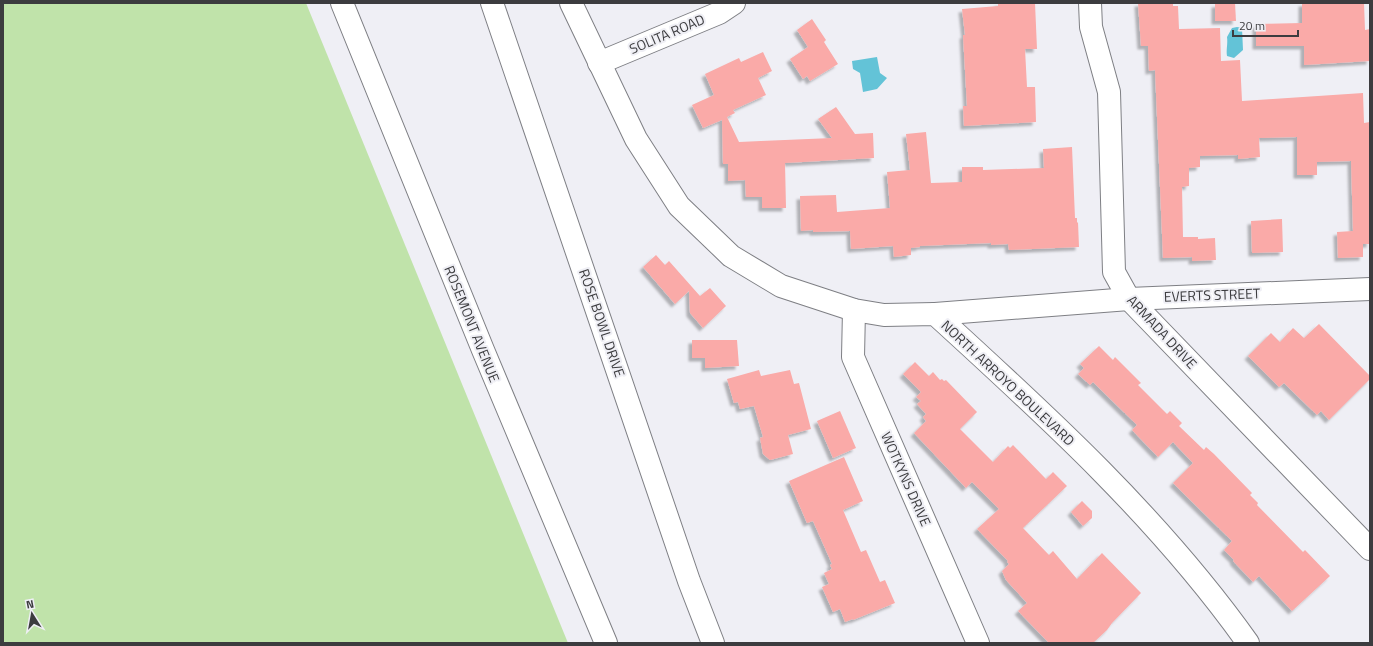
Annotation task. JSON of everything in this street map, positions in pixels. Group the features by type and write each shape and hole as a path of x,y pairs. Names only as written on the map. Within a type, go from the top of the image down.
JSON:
{"street":[{"name":"ROSEMONT AVENUE","path":"342,3 482,350 606,643"},
{"name":"ROSE BOWL DRIVE","path":"492,3 684,566 713,643"},
{"name":"NORTH ARROYO BOULEVARD","path":"572,3 636,139 679,206 731,256 781,286 854,310 884,315 935,314 1099,467 1163,536 1212,594 1248,643"},
{"name":"SOLITA ROAD","path":"599,63 719,13 734,3"},
{"name":"ARMADA DRIVE","path":"1090,3 1091,27 1109,92 1114,272 1129,298 1370,549"},
{"name":"EVERTS STREET","path":"935,314 1129,298 1370,289"},
{"name":"WOTKYNS DRIVE","path":"854,310 853,357 978,643"}],"green space":[{"path":"3,3 306,3 568,643 3,643"}],"water":[{"path":"1232,28 1242,28 1243,50 1234,58 1227,56 1227,37"},
{"path":"877,57 880,73 887,78 877,89 863,92 860,73 853,69 852,61"}],"building":[{"path":"998,3 1035,3 1037,49 1025,49 1027,87 1035,87 1036,122 964,126 963,106 967,106 963,35 965,35 962,9 998,6"},
{"path":"1138,3 1173,3 1173,6 1178,6 1179,29 1220,28 1221,61 1240,60 1242,101 1363,93 1364,123 1370,122 1370,244 1363,244 1363,257 1338,258 1337,232 1353,231 1351,161 1317,162 1317,175 1297,175 1297,137 1259,138 1260,157 1238,159 1238,155 1200,156 1200,167 1189,168 1189,186 1182,187 1183,237 1198,237 1198,239 1215,238 1216,260 1192,261 1192,257 1163,258 1155,70 1149,71 1148,46 1141,46"},
{"path":"1235,3 1236,21 1215,21 1215,4"},
{"path":"1302,3 1364,3 1365,30 1370,29 1370,61 1304,65 1304,46 1256,46 1256,24 1302,23"},
{"path":"812,19 826,40 824,42 838,64 810,81 807,76 803,79 790,59 808,47 797,30"},
{"path":"763,52 772,71 758,78 766,95 733,110 735,113 727,117 739,142 832,138 818,119 836,107 855,134 873,133 874,158 785,163 786,208 762,208 762,197 746,197 745,180 728,181 728,164 723,164 722,120 703,128 692,105 714,95 705,74 739,58 741,62"},
{"path":"926,132 931,183 962,182 962,167 983,167 983,170 1044,168 1043,149 1072,147 1075,218 1077,218 1077,223 1078,222 1079,247 1009,250 1008,244 991,245 991,243 920,246 911,248 911,255 894,257 893,246 851,249 850,231 801,231 800,196 836,195 837,212 890,208 887,172 910,170 906,134"},
{"path":"1282,219 1283,252 1252,253 1251,221"},
{"path":"656,255 665,265 669,261 700,296 710,288 726,306 703,328 690,313 689,291 675,304 643,267"},
{"path":"1319,324 1370,376 1370,379 1329,420 1321,411 1317,415 1284,383 1279,387 1248,356 1271,333 1280,342 1293,328 1304,338"},
{"path":"692,340 737,340 739,366 705,368 705,358 692,358"},
{"path":"1099,346 1113,360 1115,357 1141,383 1138,385 1167,414 1170,411 1182,423 1179,426 1204,450 1206,447 1214,454 1252,493 1250,495 1258,503 1257,505 1303,552 1305,550 1330,576 1292,611 1259,576 1253,582 1233,561 1234,560 1224,550 1232,541 1173,483 1193,463 1173,442 1158,457 1132,430 1137,425 1093,382 1090,385 1078,374 1084,368 1080,364"},
{"path":"915,362 929,376 933,372 940,380 946,380 977,412 960,429 993,462 1008,446 1010,448 1013,445 1046,479 1053,472 1067,486 1023,528 1049,555 1053,551 1077,579 1102,553 1141,593 1093,643 1049,643 1018,611 1027,603 1006,580 1002,571 1009,564 1007,562 1008,561 977,529 999,509 972,482 966,488 914,433 926,421 923,417 926,414 917,404 921,401 916,397 921,392 903,374"},
{"path":"759,370 761,376 790,370 794,384 799,383 811,429 788,435 793,454 770,460 763,454 760,438 763,437 754,406 740,409 738,402 734,403 727,379"},
{"path":"840,411 856,448 833,458 817,421"},
{"path":"844,457 863,501 843,510 861,552 866,550 880,582 885,580 895,603 845,622 840,609 833,612 822,587 829,584 824,573 832,569 830,565 832,564 813,521 807,523 789,481"},
{"path":"1082,501 1092,511 1092,518 1083,526 1071,512"}]}
